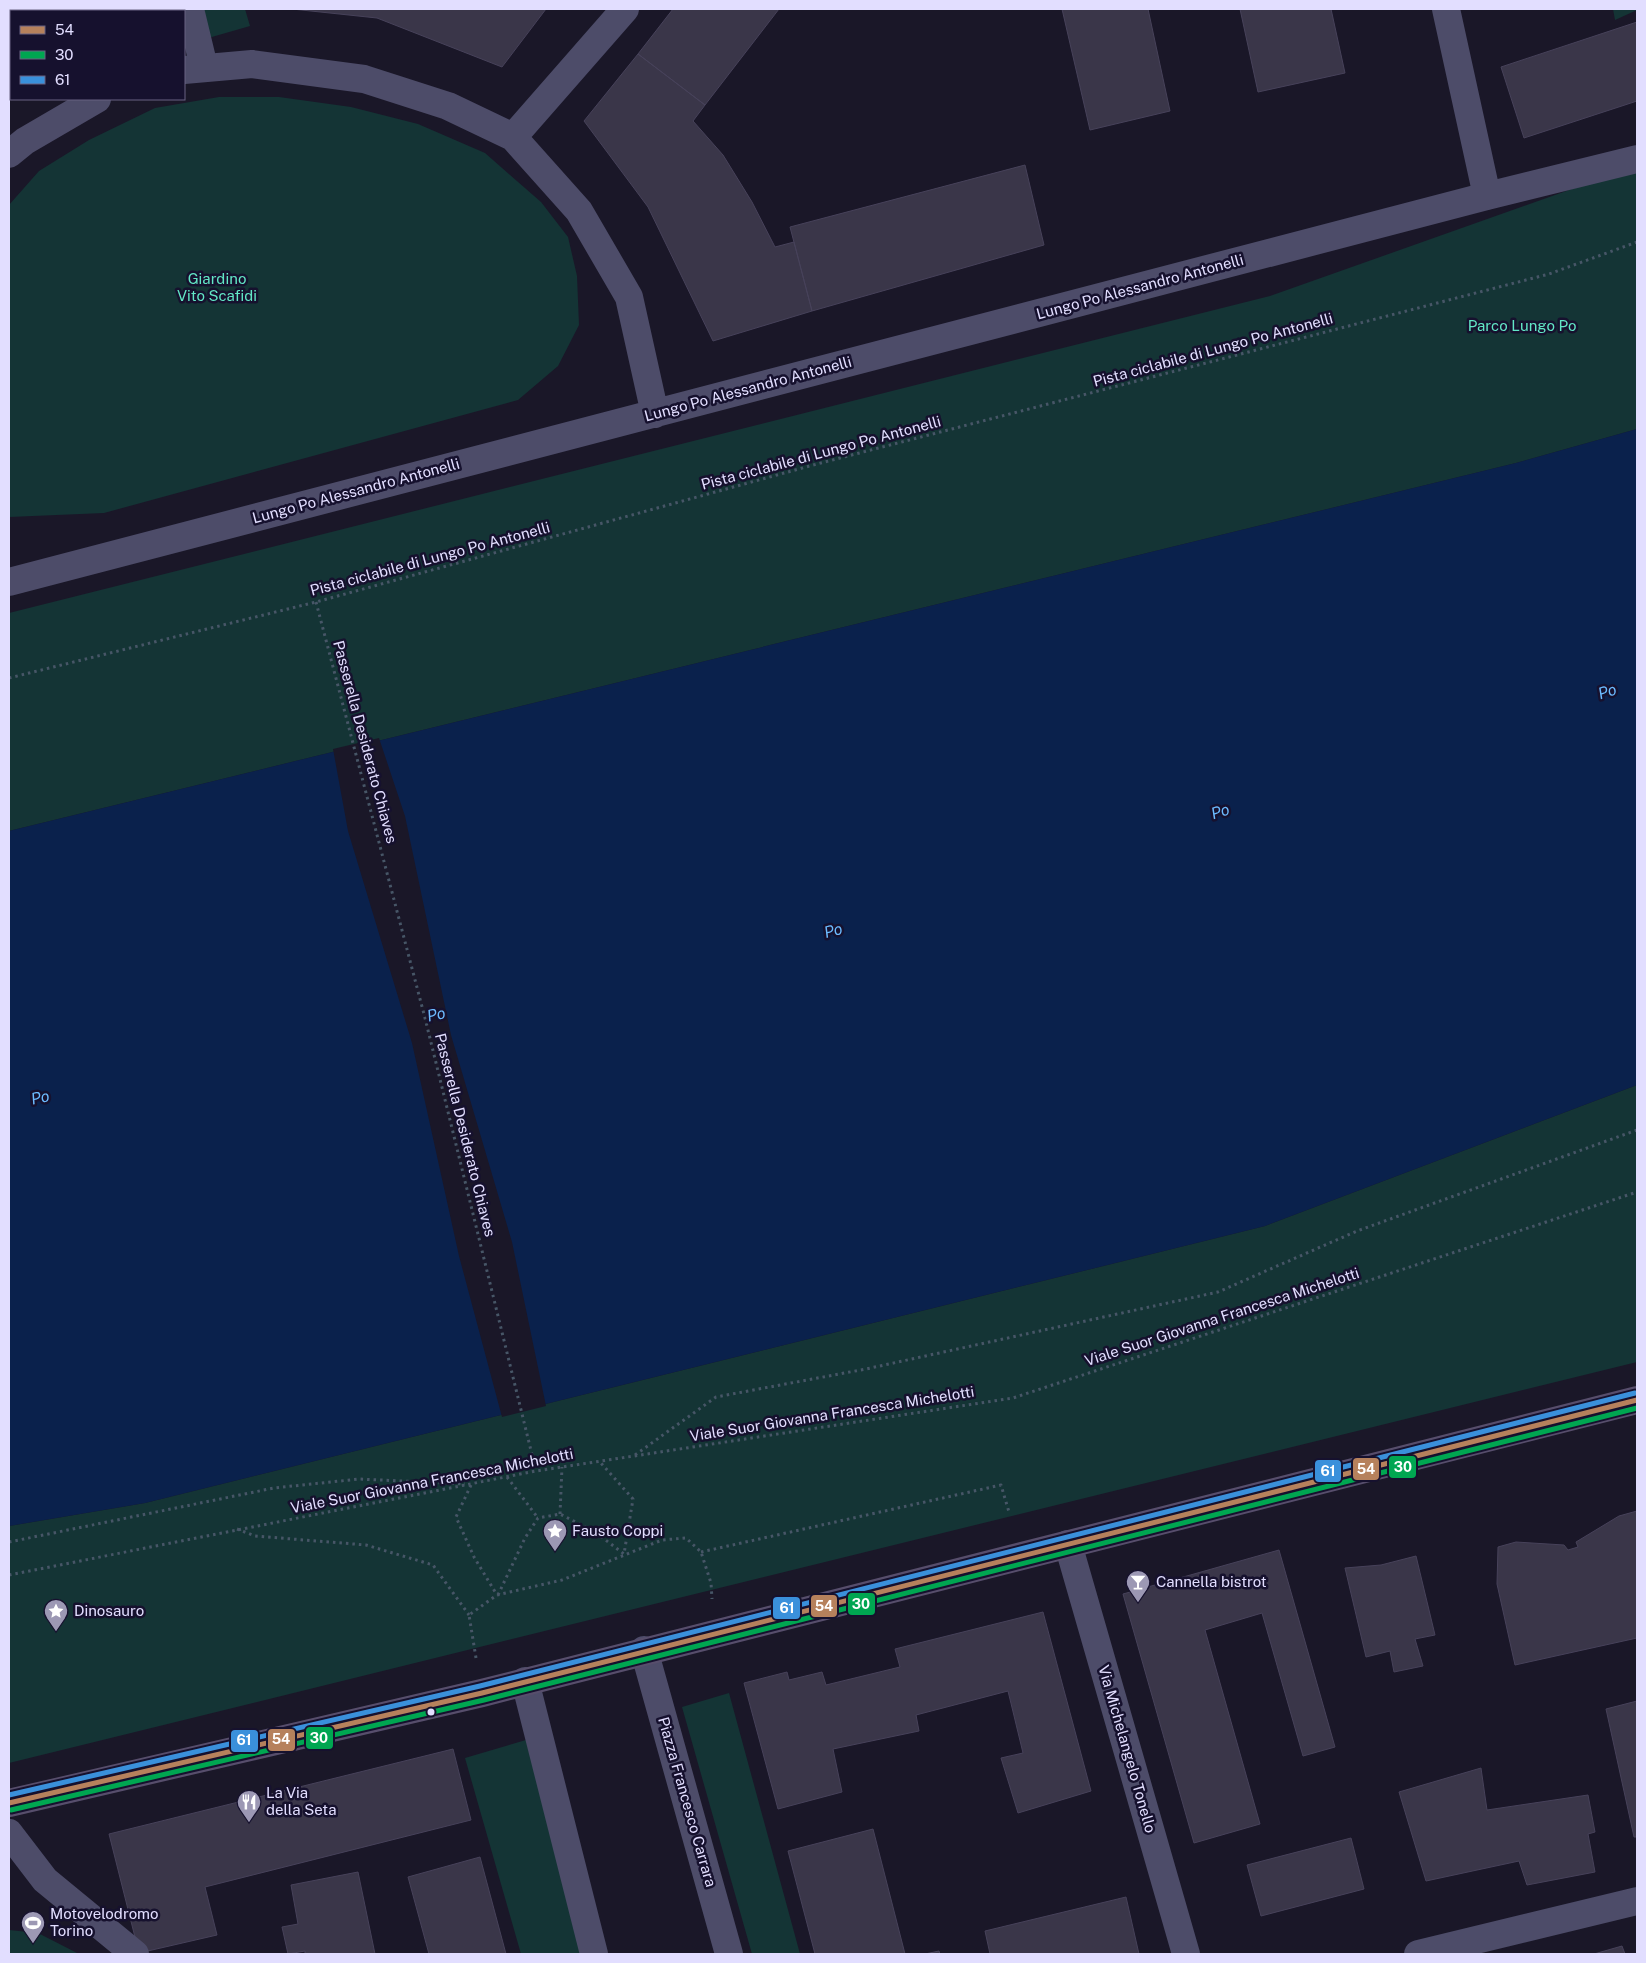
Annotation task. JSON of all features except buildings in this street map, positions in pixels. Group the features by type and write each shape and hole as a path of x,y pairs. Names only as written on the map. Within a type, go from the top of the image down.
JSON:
{"main road":[{"path":"9,1803 482,1693 644,1650 1637,1400"}],"street":[{"path":"190,9 194,69 252,64 364,79 448,106 513,137 579,211 628,296 655,414"},
{"path":"513,137 625,9"},
{"path":"1446,9 1487,196"},
{"path":"9,154 25,141 95,100"},
{"name":"Lungo Po Alessandro Antonelli","path":"9,582 1487,196 1637,159"},
{"name":"Via Michelangelo Tonello","path":"1068,1544 1186,1954"},
{"name":"Piazza Francesco Carrara","path":"644,1650 730,1954"},
{"path":"525,1681 594,1954"},
{"path":"9,1833 45,1880 135,1954"},
{"path":"1418,1954 1637,1901"}],"path":[{"name":"Pista ciclabile di Lungo Po Antonelli","path":"9,678 316,602 817,464 1549,274 1637,242"},
{"name":"Passerella Desiderato Chiaves","path":"316,602 425,1018 536,1471"},
{"path":"633,1457 716,1397 866,1369 1218,1292 1357,1231 1637,1130"},
{"name":"Viale Suor Giovanna Francesca Michelotti","path":"9,1575 536,1471 1013,1398 1637,1192"},
{"path":"600,1462 633,1499 624,1554"},
{"path":"560,1514 562,1467"},
{"path":"507,1477 538,1518"},
{"path":"9,1542 274,1488 359,1479 471,1484 456,1517 474,1557 497,1595"},
{"path":"702,1552 1001,1485 1009,1512"},
{"path":"497,1595 525,1538 538,1518 560,1514 595,1532 624,1554"},
{"path":"237,1529 255,1536 366,1545 433,1565 469,1615 482,1693"},
{"path":"469,1615 497,1595 562,1580 662,1540 686,1538 702,1552 711,1583 713,1634"}],"green space":[{"path":"245,9 250,26 185,45 185,10 76,10"},
{"path":"1613,9 1637,9 1637,10 1615,20"},
{"name":"Giardino Vito Scafidi","path":"219,97 279,97 351,107 418,124 485,153 541,202 568,237 577,276 579,325 558,366 518,400 104,513 9,517 9,205 39,171 89,140 155,108"},
{"name":"Parco Lungo Po","path":"1637,166 1637,429 1516,463 9,831 9,613 1270,296"},
{"path":"1637,1085 1637,1362 9,1763 9,1526 145,1503 1265,1226"},
{"path":"729,1693 800,1954 752,1954 682,1707"},
{"path":"526,1740 582,1954 521,1954 465,1758"},
{"name":"Motovelodromo Torino","path":"9,1930 38,1933 79,1954 9,1954"}],"water":[{"name":"Po","path":"1637,429 1637,1085 1265,1226 145,1503 9,1526 9,831 1516,463"}],"pier":[{"path":"379,738 405,816 451,1035 512,1242 546,1406 502,1417 459,1256 412,1043 348,831 333,749"}],"transit line":[{"name":"61","path":"9,1795 480,1686 1635,1393"},
{"name":"54","path":"9,1803 482,1693 1637,1400"},
{"name":"30","path":"11,1810 484,1700 1637,1408"}],"place":[{"name":"Fausto Coppi","path":"555,1552"},
{"name":"Cannella bistrot","path":"1138,1603"},
{"name":"Dinosauro","path":"56,1632"},
{"name":"La Via della Seta","path":"249,1823"},
{"name":"Motovelodromo Torino","path":"33,1944"}]}
